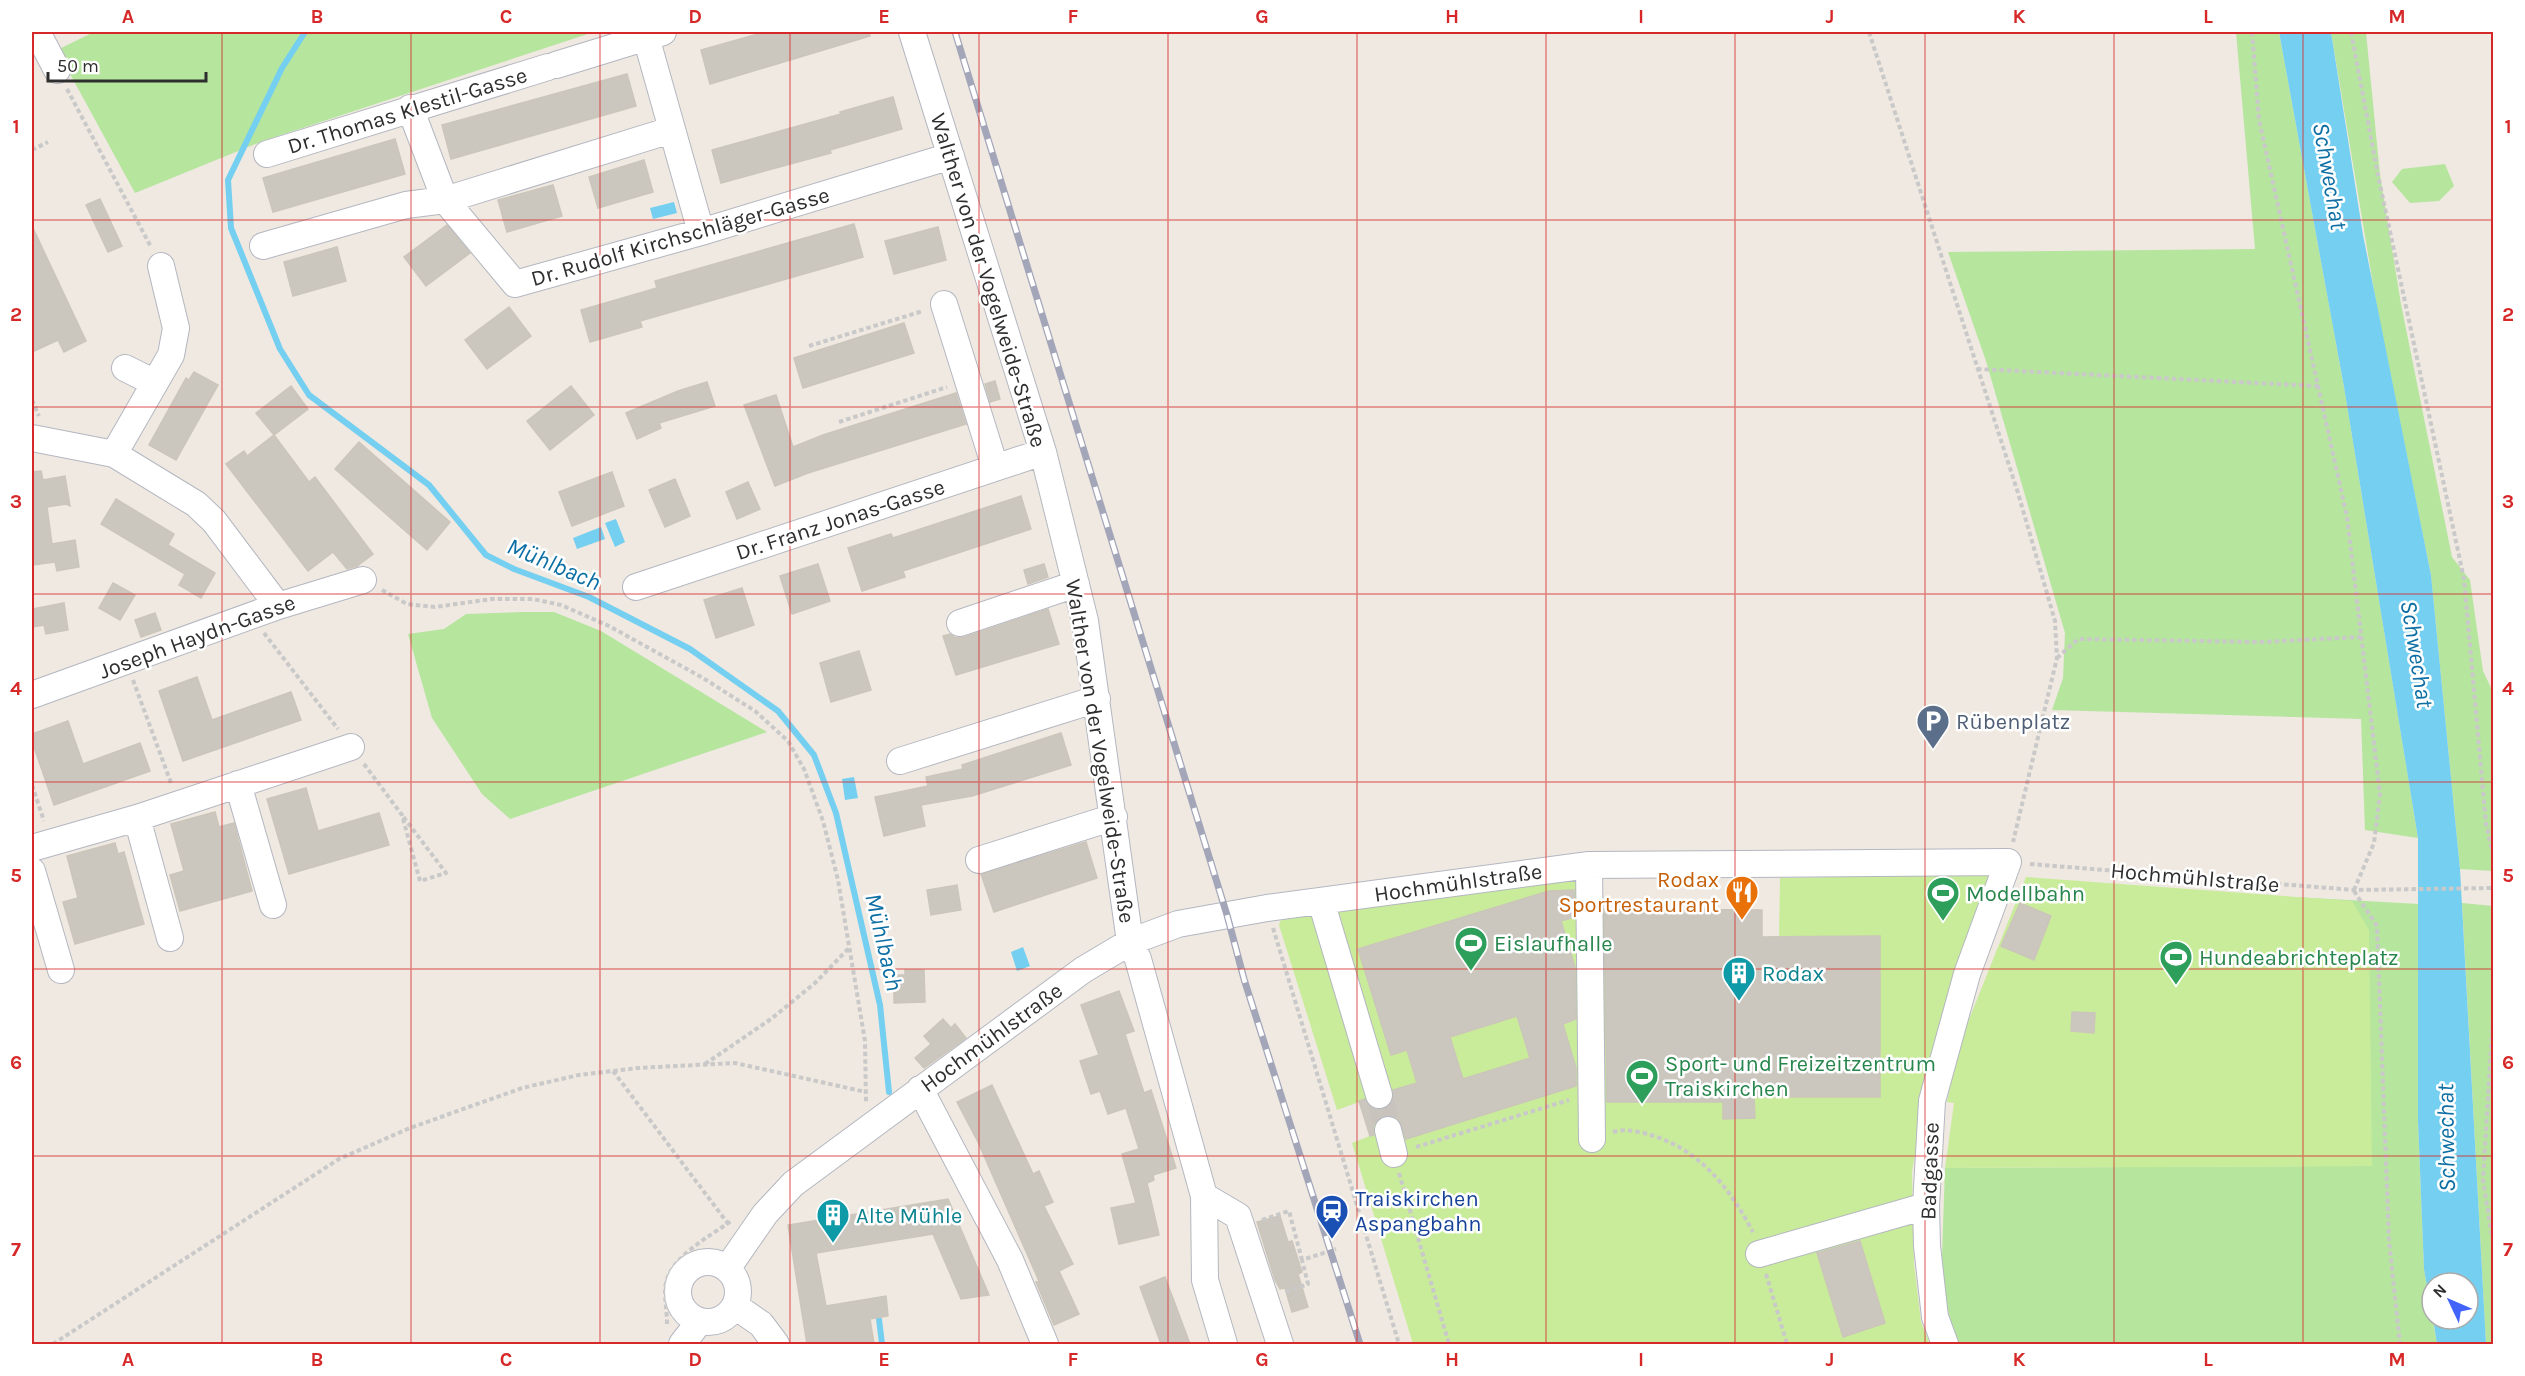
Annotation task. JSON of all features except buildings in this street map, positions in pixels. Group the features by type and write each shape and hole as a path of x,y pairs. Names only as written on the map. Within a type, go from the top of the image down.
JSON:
{"street":[{"path":"37,32 57,70"},
{"name":"Walther von der Vogelweide-Straße","path":"912,32 1044,452 1085,621 1130,942 1138,959 1147,1000 1204,1196 1205,1280 1224,1344"},
{"name":"Dr. Thomas Klestil-Gasse","path":"267,154 655,34 671,130 701,232"},
{"path":"410,108 445,200"},
{"path":"263,246 406,205 445,200 671,130"},
{"name":"Dr. Rudolf Kirchschläger-Gasse","path":"445,200 515,284 701,232 951,156"},
{"path":"114,454 171,355 176,328 161,266"},
{"path":"944,304 995,467"},
{"path":"125,368 155,383"},
{"path":"32,438 114,454 205,511 278,606"},
{"name":"Dr. Franz Jonas-Gasse","path":"636,587 1044,452"},
{"name":"Joseph Haydn-Gasse","path":"32,695 278,606 363,580"},
{"path":"960,623 1076,584"},
{"path":"900,761 1097,699"},
{"path":"41,845 137,818 351,747"},
{"path":"238,784 273,905"},
{"path":"979,860 1114,817"},
{"path":"137,818 170,938"},
{"name":"Hochmühlstraße","path":"727,1269 765,1214 793,1184 1083,970 1130,942 1178,924 1267,908 1589,865 2008,862"},
{"name":"Badgasse","path":"1945,1344 1935,1317 1926,1206 1932,1101 1967,974 2008,862"},
{"path":"1589,865 1593,1139"},
{"path":"32,871 61,970"},
{"path":"1321,901 1379,1095"},
{"path":"920,1089 1010,1260 1045,1344"},
{"path":"1204,1196 1238,1216 1280,1344"},
{"path":"1759,1254 1926,1206"},
{"path":"700,1263 719,1264 734,1276 738,1286 735,1306 720,1320 700,1321 691,1317 680,1302 680,1282 692,1267 700,1263"},
{"path":"735,1306 760,1324 776,1344"},
{"path":"682,1344 700,1321"}],"path":[{"path":"1869,32 2018,493 2055,621 2056,658 2008,862"},
{"path":"2252,32 2259,120 2347,516 2380,794 2374,843 2354,890 2377,927 2389,1242 2400,1344"},
{"path":"2351,32 2378,175 2464,579 2486,824 2493,859"},
{"path":"57,70 161,266"},
{"path":"32,150 48,142"},
{"path":"809,346 944,304"},
{"path":"1977,369 2318,386"},
{"path":"839,422 967,381"},
{"path":"363,580 407,604 435,607 492,599 532,599 561,605 609,626 703,678 755,711 788,741 804,769 826,831 850,947 865,1041 866,1129"},
{"path":"252,616 446,873 420,880 402,815"},
{"path":"2056,658 2078,639 2262,642 2361,637"},
{"path":"126,662 179,803"},
{"path":"32,785 41,845"},
{"name":"Hochmühlstraße","path":"2008,862 2354,890 2493,888"},
{"path":"1267,908 1399,1344"},
{"path":"704,1064 771,1019 815,983 850,947"},
{"path":"2493,999 2483,1180 2493,1249"},
{"path":"53,1344 339,1159 410,1128 522,1088 579,1075 613,1071 735,1063 866,1092"},
{"path":"613,1071 728,1223"},
{"path":"1449,1344 1391,1142 1593,1093"},
{"path":"1593,1139 1620,1130 1643,1132 1688,1151 1725,1186 1754,1235 1787,1344"},
{"path":"1242,1227 1289,1211 1308,1284 1265,1300"},
{"path":"1302,1260 1336,1249"}],"green space":[{"path":"94,32 594,32 263,141 135,193 57,50"},
{"path":"2236,32 2279,32 2344,387 2418,838 2365,830 2361,719 2052,710 2063,678 2065,633 1986,361 1948,252 2255,249"},
{"path":"2331,32 2366,32 2380,175 2401,304 2452,557 2470,580 2483,671 2493,692 2493,871 2460,869 2431,575 2377,308"},
{"path":"2445,164 2454,186 2439,201 2410,203 2392,182 2402,169"},
{"path":"554,612 601,631 767,732 510,819 482,794 432,718 408,634 444,629 466,614"},
{"name":"Sport- und Freizeitzentrum Traiskirchen","path":"1986,874 1991,881 1959,963 1934,1042 1912,1172 1914,1264 1921,1322 1930,1344 1413,1344 1352,1143 1370,1136 1359,1102 1337,1110 1279,925 1283,915 1540,882 1596,881 1600,909 1762,910 1762,937 1779,937 1780,878"},
{"name":"Hundeabrichteplatz","path":"2026,877 2352,901 2369,930 2372,1166 1945,1168 1954,1103 1947,1102 1960,1042"},
{"path":"2294,897 2419,904 2418,1121 2424,1271 2420,1271 2420,1331 2435,1331 2437,1344 1957,1344 1941,1286 1945,1168 2329,1166"},
{"path":"2462,903 2493,906 2493,1344 2486,1344"}],"water":[{"name":"Schwechat","path":"2279,32 2331,32 2363,235 2431,575 2460,869 2486,1344 2437,1344 2435,1331 2480,1331 2480,1271 2424,1271 2424,1269 2418,1121 2418,838 2344,387"},
{"path":"674,202 677,213 653,219 650,208"},
{"path":"616,519 625,542 615,547 605,523"},
{"path":"601,527 605,539 577,549 573,538"},
{"path":"854,777 858,798 845,800 842,779"},
{"path":"1023,947 1030,966 1017,971 1011,952"}],"waterway":[{"name":"Mühlbach","path":"305,32 282,68 228,180 231,228 280,349 309,395 429,485 486,555 514,569 589,597 690,649 778,711 814,755 836,813 880,1005 889,1092"},
{"name":"Mühlbach","path":"879,1319 882,1344"}],"tunnel":[{"path":"1379,1095 1388,1130"}],"railway":[{"path":"955,32 1227,915 1244,979 1360,1344"}],"place":[{"name":"Rübenplatz","path":"1933,750"},
{"name":"Rodax Sportrestaurant","path":"1742,921"},
{"name":"Modellbahn","path":"1943,922"},
{"name":"Eislaufhalle","path":"1471,972"},
{"name":"Hundeabrichteplatz","path":"2176,986"},
{"name":"Rodax","path":"1739,1002"},
{"name":"Sport- und Freizeitzentrum Traiskirchen","path":"1642,1105"},
{"name":"Traiskirchen Aspangbahn","path":"1332,1240"},
{"name":"Alte Mühle","path":"833,1244"}]}
